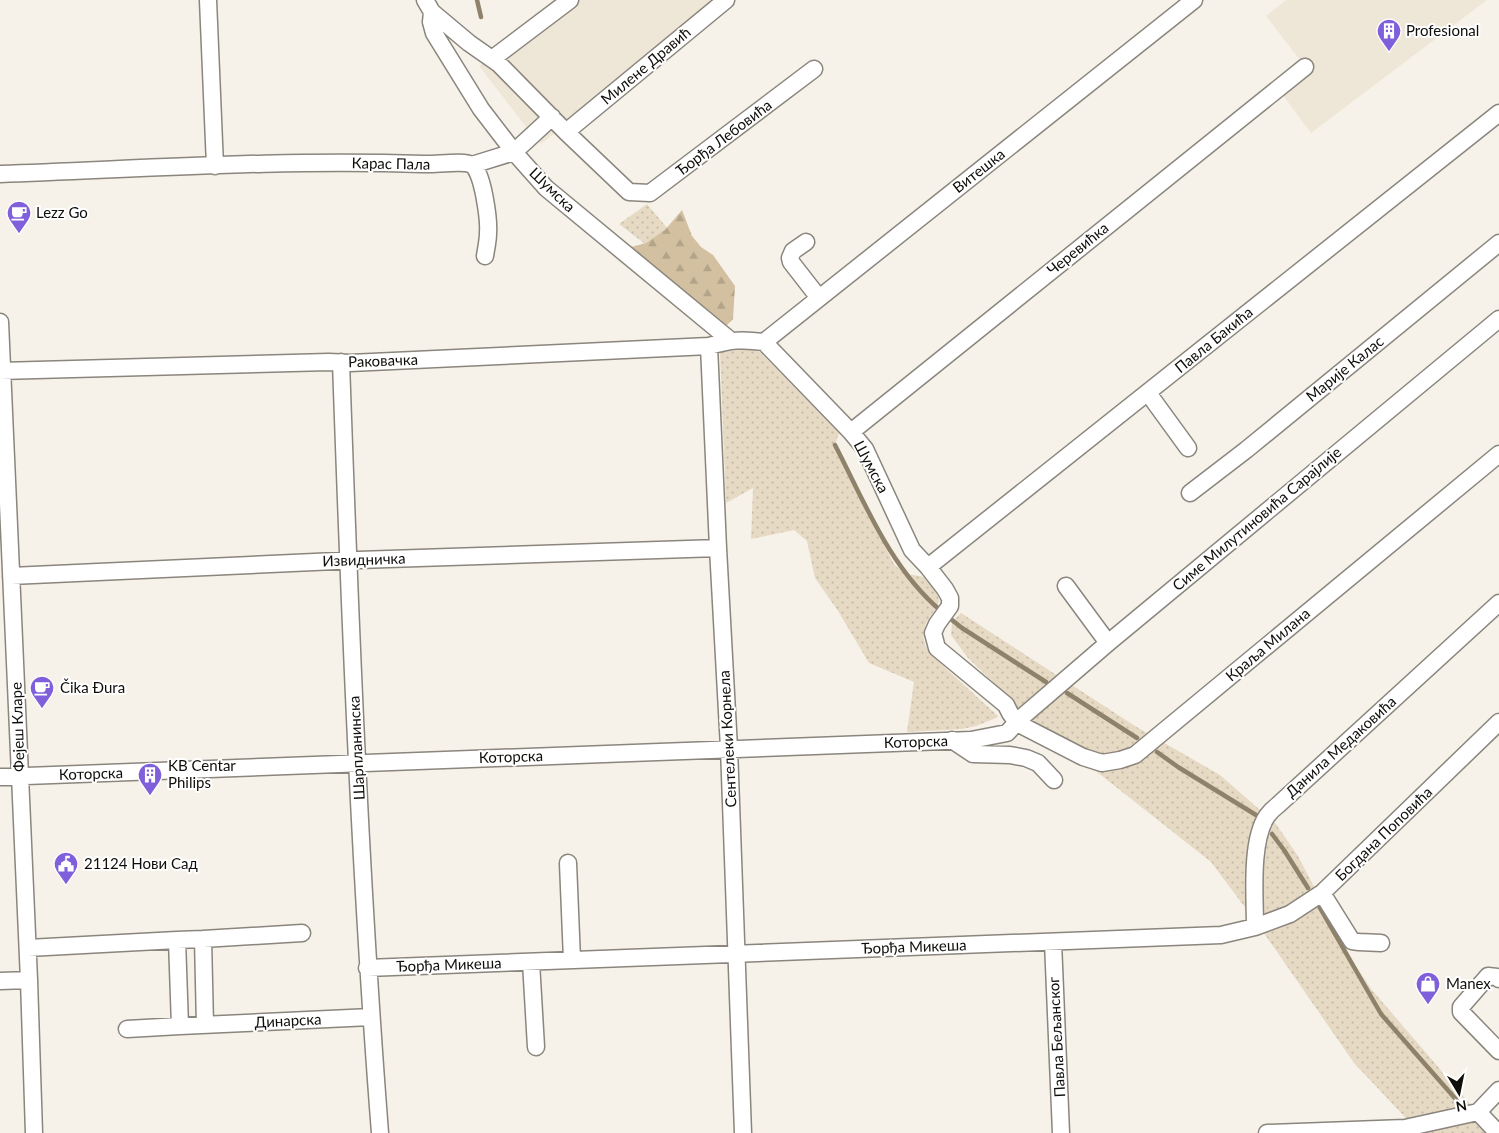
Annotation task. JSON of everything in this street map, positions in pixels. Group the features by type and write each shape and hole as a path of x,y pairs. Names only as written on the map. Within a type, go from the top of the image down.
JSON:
{"street":[{"path":"208,0 215,166"},
{"path":"492,58 570,0"},
{"name":"Милене Дравић","path":"566,132 726,0"},
{"name":"Витешка","path":"764,342 1194,0"},
{"path":"428,6 469,43 492,58 566,132"},
{"name":"Шумска","path":"428,6 434,33 481,109 514,152 546,188 730,340"},
{"name":"Черевићка","path":"851,432 1304,67"},
{"name":"Ђорђа Лебовића","path":"566,132 629,192 650,193 814,69"},
{"name":"Павла Бакића","path":"928,567 1499,113"},
{"path":"514,152 552,118"},
{"name":"Карас Пала","path":"0,174 316,163 437,165 461,163 472,165 514,152"},
{"path":"472,165 479,172 485,203 488,232 485,256"},
{"path":"806,242 793,252 790,258 791,262 819,298"},
{"name":"Марије Калас","path":"1190,493 1253,444 1499,243"},
{"name":"Симе Милутиновића Сарајлије","path":"1017,723 1108,643 1499,318"},
{"name":"Фејеш Кларе","path":"0,322 28,948 34,1133"},
{"name":"Раковачка","path":"1,371 350,363 709,346 730,340 764,342"},
{"name":"Шумска","path":"764,342 865,449 912,550 945,589 950,598 950,606 933,633 937,648 1006,705 1017,723"},
{"name":"Сентелеки Корнела","path":"709,346 729,748 743,1133"},
{"name":"Шарпланинска","path":"341,362 367,968 380,1133"},
{"path":"1148,393 1188,448"},
{"name":"Краља Милана","path":"1017,723 1103,768 1135,755 1499,454"},
{"name":"Извидничка","path":"11,576 348,560 718,548"},
{"path":"1066,586 1108,643"},
{"name":"Данила Медаковића","path":"1255,927 1257,848 1259,835 1267,817 1499,603"},
{"name":"Богдана Поповића","path":"1255,927 1290,914 1322,893 1499,722"},
{"name":"Которска","path":"0,777 971,740 1006,734 1017,723"},
{"path":"952,740 973,754 1010,755 1026,758 1038,763 1054,780"},
{"path":"568,863 572,960"},
{"path":"1322,893 1352,941 1381,943"},
{"name":"Ђорђа Микеша","path":"367,968 1221,935 1255,927"},
{"path":"28,948 302,933"},
{"path":"203,939 205,1025"},
{"path":"177,940 180,1026"},
{"name":"Павла Бељанског","path":"1053,942 1061,1133"},
{"path":"531,962 536,1047"},
{"path":"1499,979 1488,976 1461,1007 1461,1012 1499,1051"},
{"path":"0,981 29,980"},
{"name":"Динарска","path":"127,1028 371,1017"},
{"path":"1267,1133 1405,1128 1478,1112 1499,1090"},
{"path":"1478,1112 1498,1133"}],"shaded area":[{"path":"563,0 725,0 541,144 479,66"},
{"path":"1286,0 1487,0 1311,133 1282,94 1310,73 1266,16"},
{"path":"647,204 668,229 645,244 619,224"},
{"path":"740,350 760,352 839,433 836,442 838,454 894,564 903,573 924,577 938,597 938,604 927,621 924,631 924,642 930,654 998,716 996,718 962,729 907,732 914,682 869,663 838,611 815,578 807,541 794,530 751,539 753,488 726,503 720,352"},
{"path":"961,613 1135,726 1220,775 1276,824 1298,856 1353,962 1372,990 1495,1133 1420,1133 1354,1063 1259,926 1211,862 1097,772 1023,734 1012,700 968,658 951,635 952,622"}],"green space":[{"path":"682,210 692,236 701,247 713,255 735,286 733,319 720,332 620,250 646,243 665,230"}],"waterway":[{"path":"477,0 481,17"},
{"path":"835,445 868,512 893,555 923,594 941,611"},
{"path":"947,616 962,628 1046,682"},
{"path":"1067,693 1137,738"},
{"path":"1157,752 1256,815"},
{"path":"1272,834 1308,888"},
{"path":"1320,908 1381,1014 1460,1104"}],"place":[{"name":"Profesional","path":"1389,52"},
{"name":"Lezz Go","path":"19,234"},
{"name":"Čika Đura","path":"42,709"},
{"name":"KB Centar Philips","path":"150,796"},
{"name":"21124 Нови Сад","path":"66,885"},
{"name":"Manex","path":"1428,1005"}]}
